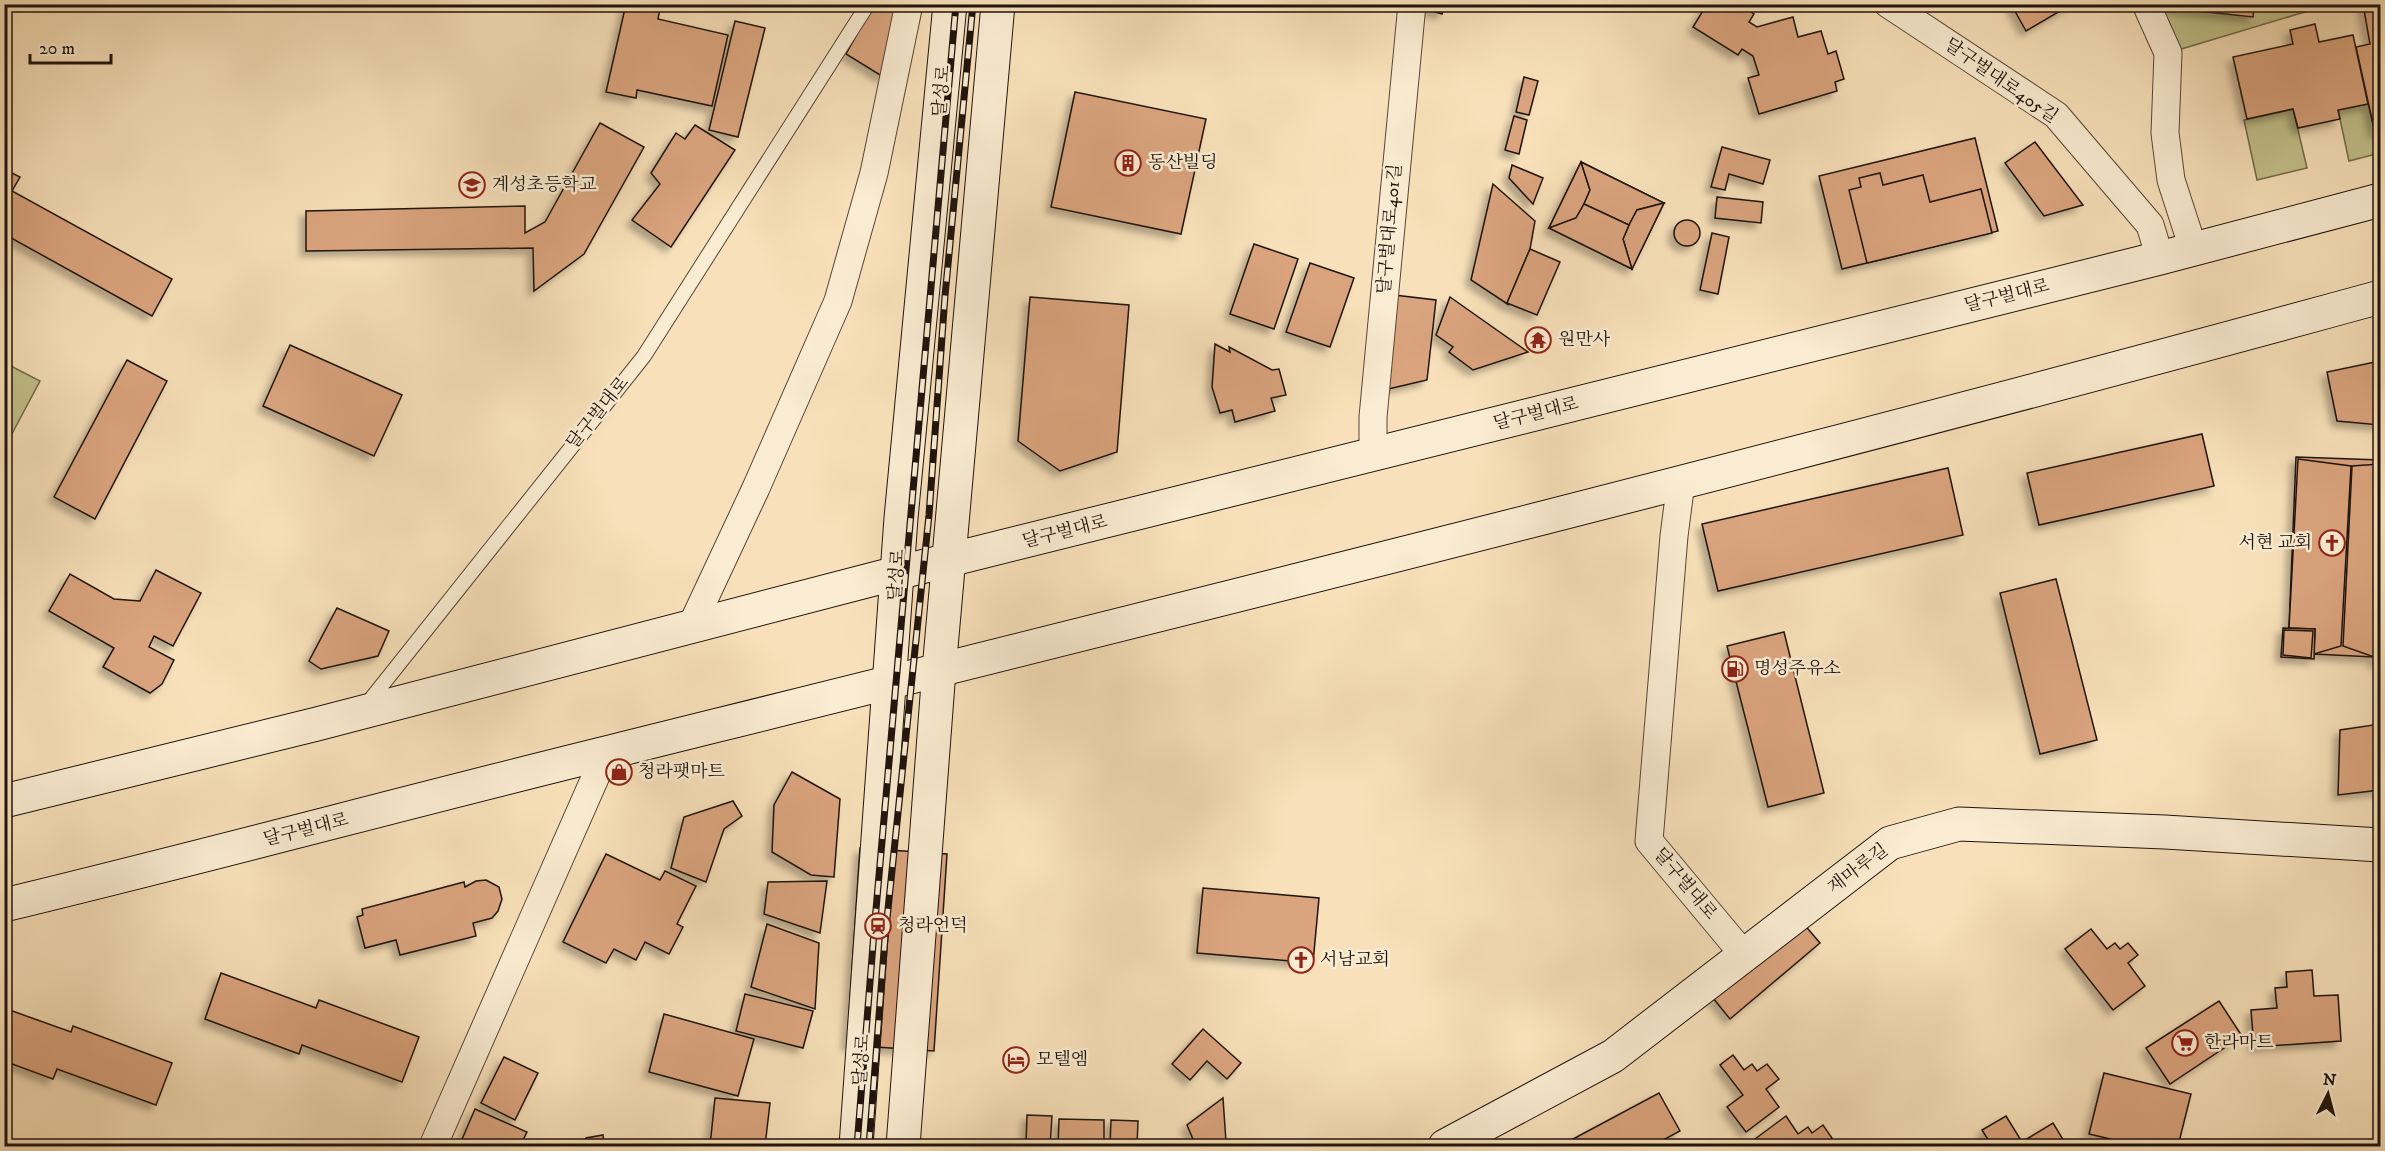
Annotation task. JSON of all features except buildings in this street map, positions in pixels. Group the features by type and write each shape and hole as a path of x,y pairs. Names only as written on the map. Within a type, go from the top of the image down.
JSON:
{"main road":[{"name":"달성로","path":"856,1146 897,573 950,4"},
{"path":"903,1146 939,670 998,4"},
{"name":"달구벌대로","path":"4,801 361,713 897,573 949,562 2160,258 2380,200"},
{"name":"달구벌대로","path":"4,905 890,682 1279,587 2104,373 2380,297"},
{"name":"재마루길","path":"1445,1146 1613,1056 1890,843 1959,824 2176,833 2380,845"}],"street":[{"path":"691,627 756,488 838,301 874,173 909,4"},
{"name":"달구벌대로401길","path":"1374,454 1372,417 1412,4"},
{"name":"달구벌대로405길","path":"1888,4 2056,115 2150,225 2160,258"},
{"path":"2146,4 2168,53 2166,133 2171,180 2193,248"},
{"name":"달구벌대로","path":"1682,482 1674,536 1649,841 1744,955"},
{"path":"433,1146 606,753"}],"lane":[{"name":"달구벌대로","path":"361,713 644,356 868,4"}],"shaded area":[{"path":"2146,5 2328,5 2168,53"},
{"path":"2368,104 2380,153 2349,161 2338,110"},
{"path":"2293,109 2307,168 2257,180 2244,120"},
{"path":"5,363 40,381 5,447"}],"railway":[{"path":"857,1146 956,4"},
{"path":"869,1146 885,938 929,515 945,296 973,4"}],"place":[{"name":"동산빌딩","path":"1128,163"},
{"name":"계성초등학교","path":"472,185"},
{"name":"원만사","path":"1538,340"},
{"name":"서현 교회","path":"2332,543"},
{"name":"명성주유소","path":"1735,669"},
{"name":"청라팻마트","path":"619,772"},
{"name":"청라언덕","path":"878,926"},
{"name":"서남교회","path":"1301,960"},
{"name":"한라마트","path":"2185,1043"},
{"name":"모텔엠","path":"1016,1060"}]}
